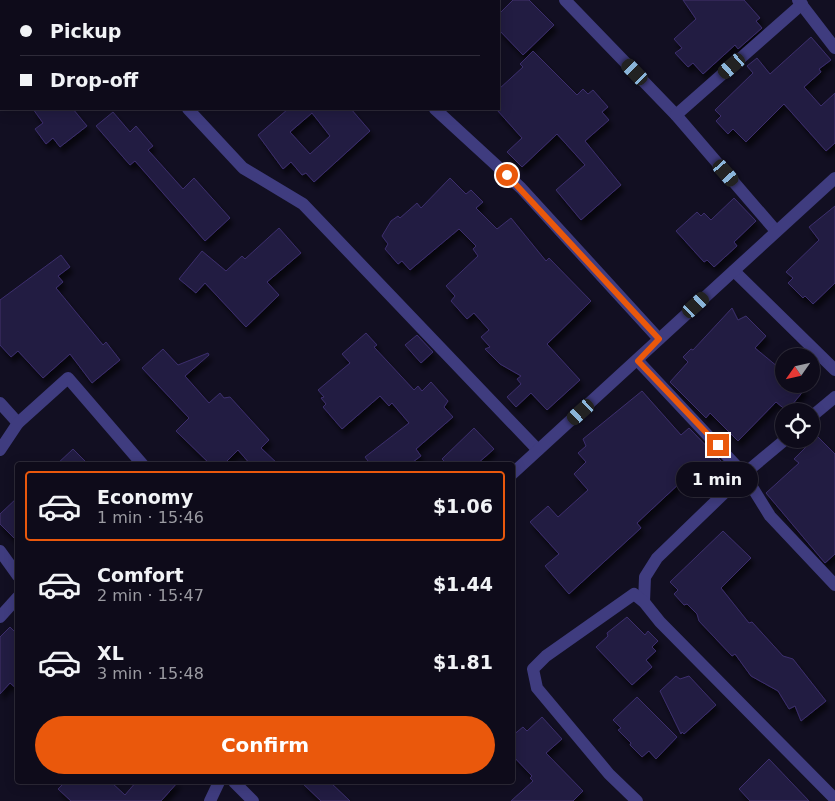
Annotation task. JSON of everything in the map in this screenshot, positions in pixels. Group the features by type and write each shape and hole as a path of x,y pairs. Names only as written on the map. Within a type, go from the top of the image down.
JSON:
{"street":[{"path":"565,0 676,115 776,231"},
{"path":"676,115 800,2 835,48"},
{"path":"189,110 244,168 303,204 538,450"},
{"path":"436,110 521,188 659,339"},
{"path":"515,471 638,361 659,339 835,178"},
{"path":"734,271 835,370"},
{"path":"638,361 744,474 770,516 835,585"},
{"path":"0,450 18,424 68,378 140,462"},
{"path":"820,410 834,400"},
{"path":"0,403 18,424"},
{"path":"644,602 645,577 657,558 744,474 775,448"},
{"path":"0,551 15,572"},
{"path":"637,801 609,774 537,688 533,669 546,656 634,594 644,602 660,622 835,799"},
{"path":"0,616 15,600"},
{"path":"210,801 218,784"},
{"path":"236,784 253,801"}],"building":[{"path":"513,0 529,0 554,25 523,55 500,31 500,13"},
{"path":"683,0 744,0 760,18 756,21 762,28 738,49 735,45 703,74 693,63 688,67 675,53 682,48 674,39 696,19"},
{"path":"811,37 831,60 819,69 821,72 804,87 821,106 835,93 835,143 826,151 784,104 746,142 733,129 728,134 716,121 721,116 715,110 753,73 747,66 757,58 770,74"},
{"path":"533,51 577,95 583,89 588,94 593,90 608,107 602,112 609,120 585,141 621,185 581,220 556,190 585,165 557,134 522,167 507,152 522,138 497,110 500,110 500,88 523,67 520,64"},
{"path":"34,110 74,110 87,126 60,147 53,138 46,144 35,129 43,123"},
{"path":"287,110 352,110 370,131 314,182 306,173 302,175 291,162 283,169 258,135","holes":["312,113 330,136 310,154 290,132"]},
{"path":"113,112 130,132 136,126 153,146 148,150 183,189 194,178 230,218 205,241 135,161 130,165 96,126"},
{"path":"450,178 466,194 471,190 483,202 476,208 497,229 511,218 546,261 549,258 591,301 547,344 580,380 547,410 531,393 516,407 507,397 521,384 517,379 521,376 500,364 485,349 490,347 481,337 489,330 474,313 467,319 451,301 455,296 446,286 478,256 473,249 476,246 459,229 410,270 402,261 398,264 385,249 388,244 382,236 391,221 398,216 400,218 417,203 421,208"},
{"path":"734,198 756,221 734,242 737,246 714,267 707,260 704,262 676,231 697,212 701,216 704,213 711,220"},
{"path":"835,206 835,283 813,304 805,296 803,298 788,283 793,278 786,272 819,240 809,227"},
{"path":"279,228 301,253 267,282 279,295 246,327 205,283 196,293 179,279 202,251 226,271 242,256 245,259"},
{"path":"61,255 70,267 58,276 63,282 56,288 103,345 106,342 120,360 92,383 70,354 43,378 18,351 11,357 0,345 0,300"},
{"path":"732,308 738,320 746,316 766,336 755,348 775,365 775,393 802,393 794,403 776,402 738,441 710,413 706,418 670,382 688,362 683,357 691,349 693,350"},
{"path":"366,333 377,345 374,347 414,390 418,386 422,391 431,382 448,401 444,407 453,417 416,449 421,456 413,462 369,462 365,457 409,423 392,403 389,406 380,396 342,429 323,407 326,404 321,398 324,397 318,390 350,363 342,354"},
{"path":"417,335 433,352 421,363 405,345"},
{"path":"163,349 178,365 208,353 209,355 185,376 209,403 220,393 224,398 230,397 269,440 261,448 276,462 248,462 238,450 226,462 208,462 176,431 189,418 142,368"},
{"path":"642,391 681,435 689,428 721,461 696,481 693,480 684,486 681,482 637,523 641,528 569,594 545,566 559,554 530,522 548,506 558,517 588,490 574,474 586,462 578,453 586,446 583,439"},
{"path":"474,428 494,449 479,462 445,462 442,459"},
{"path":"820,439 835,454 835,554 825,563 766,493 799,463 794,459 805,448 820,448"},
{"path":"73,449 86,462 59,462"},
{"path":"15,500 15,539 0,524 0,514"},
{"path":"723,531 751,558 721,588 749,623 752,622 783,656 793,659 826,701 801,721 795,706 789,709 778,691 751,676 735,654 732,656 699,621 697,614 687,604 684,605 674,594 678,590 670,582"},
{"path":"627,617 645,635 648,631 658,641 652,647 656,651 646,660 652,667 632,685 596,647 608,636 607,633"},
{"path":"10,627 15,632 15,687 10,683 0,694 0,637"},
{"path":"676,676 680,679 689,676 716,705 684,734 682,732 681,734 660,691"},
{"path":"637,697 677,737 656,759 649,751 642,757 618,730 621,728 613,720"},
{"path":"542,717 562,739 546,753 583,791 573,801 511,801 533,781 530,778 532,776 515,758 515,734 523,727 527,731"},
{"path":"769,759 809,801 750,801 739,789"},
{"path":"63,784 113,784 125,795 134,784 176,784 161,801 71,801 58,789"},
{"path":"303,784 332,784 350,801 321,801"}],"route":[{"path":"507,175 659,339 638,361 718,445"}]}
